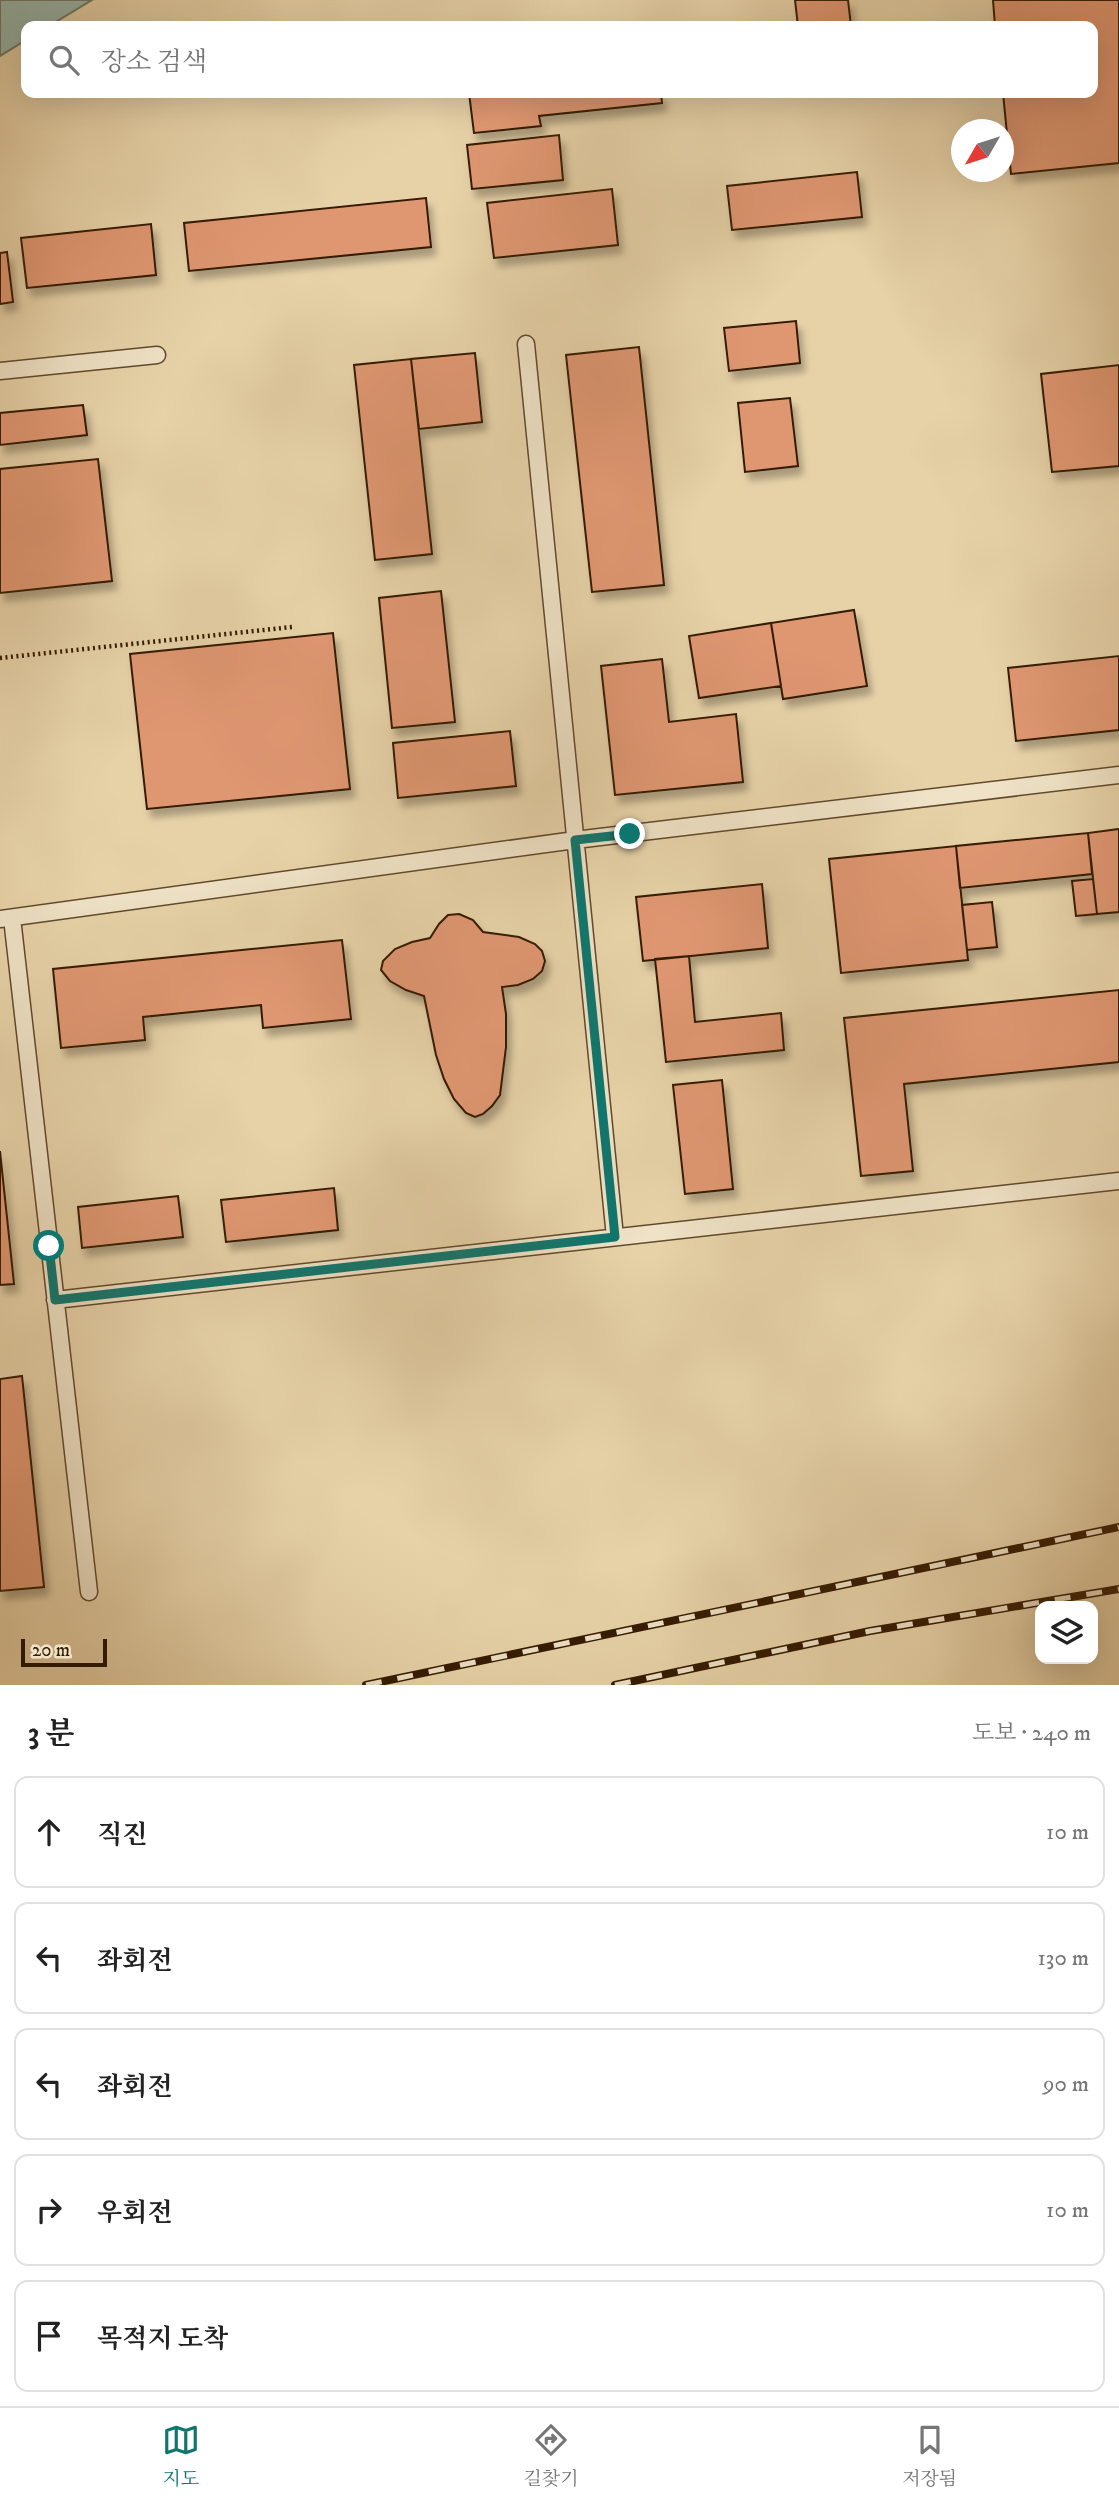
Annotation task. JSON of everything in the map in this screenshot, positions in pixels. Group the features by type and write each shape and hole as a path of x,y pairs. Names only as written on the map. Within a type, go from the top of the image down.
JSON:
{"lane":[{"path":"526,344 615,1237"},
{"path":"0,371 157,355"},
{"path":"89,1592 6,919 575,840 1119,775"},
{"path":"55,1300 1119,1181"}],"path":[{"path":"0,658 292,626"}],"water":[{"path":"0,0 92,0 57,21 21,21 21,43 0,56"}],"building":[{"path":"795,0 848,0 850,21 797,21"},
{"path":"993,0 1119,0 1119,163 1014,174 1014,119 1006,119 1003,98 1098,98 1098,21 995,21"},
{"path":"470,98 662,98 662,103 539,116 541,126 474,133"},
{"path":"559,135 563,180 472,189 467,145"},
{"path":"857,172 862,217 732,230 727,186"},
{"path":"612,189 618,245 494,258 487,203"},
{"path":"426,198 431,247 189,271 184,223"},
{"path":"151,224 156,275 27,288 21,238"},
{"path":"7,252 13,302 0,304 0,253"},
{"path":"796,321 800,363 729,371 724,328"},
{"path":"639,347 664,585 592,592 566,355"},
{"path":"475,353 482,422 419,429 411,359"},
{"path":"411,359 432,554 375,560 354,365"},
{"path":"1119,365 1119,466 1052,472 1041,374"},
{"path":"790,398 798,466 745,472 738,403"},
{"path":"83,405 87,435 0,445 0,413"},
{"path":"98,459 112,581 0,593 0,469"},
{"path":"441,591 455,722 392,728 379,598"},
{"path":"854,610 867,686 783,699 771,623"},
{"path":"771,623 781,686 699,698 689,636"},
{"path":"333,633 350,789 147,809 130,654"},
{"path":"1119,656 1119,730 1016,741 1008,668"},
{"path":"662,659 669,722 736,714 743,782 615,795 601,666"},
{"path":"510,731 516,786 398,798 393,743"},
{"path":"1119,829 1119,912 1097,914 1088,833"},
{"path":"1088,833 1092,874 960,888 956,846"},
{"path":"956,846 968,960 841,973 829,859"},
{"path":"1093,879 1097,914 1076,916 1072,881"},
{"path":"762,884 768,948 643,961 636,897"},
{"path":"992,902 997,947 967,950 962,905"},
{"path":"459,914 473,920 483,932 519,937 535,944 542,951 545,961 542,971 533,979 502,987 506,1014 506,1047 500,1095 483,1114 475,1117 466,1113 454,1099 444,1079 436,1055 424,996 390,981 381,970 383,961 395,949 430,938 448,915"},
{"path":"342,940 351,1019 263,1028 261,1005 143,1017 145,1040 61,1048 53,969"},
{"path":"689,956 695,1022 781,1013 784,1050 666,1062 655,959"},
{"path":"1119,990 1119,1062 904,1084 913,1171 861,1176 844,1018"},
{"path":"722,1080 733,1189 685,1194 673,1085"},
{"path":"0,1151 14,1284 0,1285"},
{"path":"334,1188 338,1230 226,1242 221,1200"},
{"path":"178,1196 183,1237 82,1248 78,1207"},
{"path":"22,1376 44,1587 0,1591 0,1379"}],"railway":[{"path":"366,1685 1119,1527"},
{"path":"615,1685 870,1631 1119,1589"}],"route":[{"path":"49,1246 55,1300 615,1237 575,840 630,834"}]}
